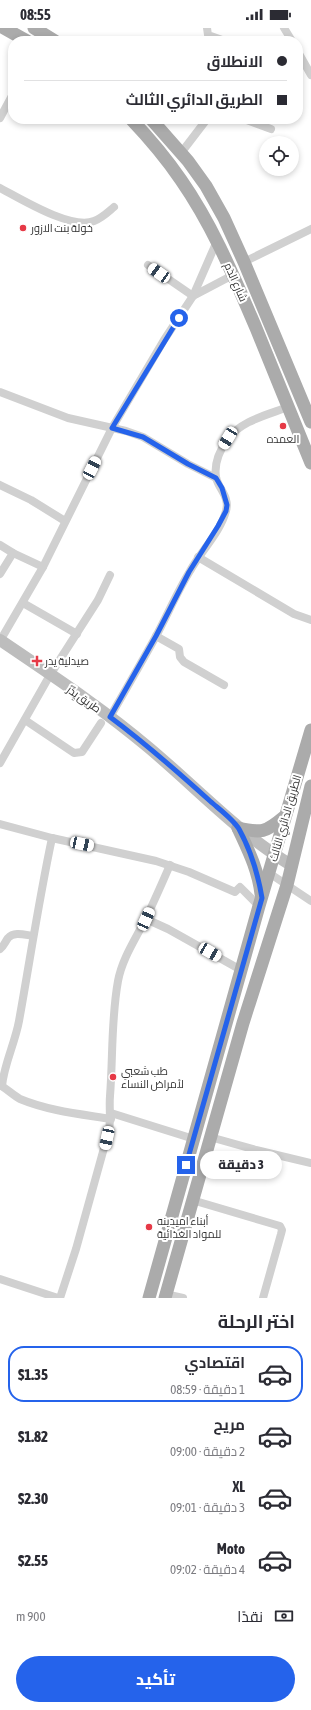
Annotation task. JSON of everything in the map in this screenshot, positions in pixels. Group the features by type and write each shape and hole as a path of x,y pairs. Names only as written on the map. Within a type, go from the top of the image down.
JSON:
{"main road":[{"path":"4,28 18,36"},
{"path":"34,28 48,36"},
{"name":"شارع الدَم","path":"136,124 153,143 181,179 200,209 217,241 233,275 311,463"},
{"name":"شارع الدَم","path":"155,124 181,153 215,201 307,402 311,422"},
{"name":"الطريق الدائري الثالث","path":"149,1298 284,817 311,730"},
{"name":"الطريق الدائري الثالث","path":"165,1296 258,972 287,885 311,786"},
{"path":"238,828 265,831 284,817"},
{"path":"238,828 259,876 260,902"}],"street":[{"path":"207,28 208,35 211,36"},
{"path":"303,61 311,75"},
{"path":"0,118 8,103"},
{"path":"181,153 202,124"},
{"path":"258,124 271,129"},
{"path":"0,188 55,215 78,223 93,222 114,207"},
{"path":"244,262 311,229"},
{"path":"0,640 43,567 112,428 193,296 217,241"},
{"path":"148,265 193,296"},
{"path":"193,296 233,275"},
{"path":"0,392 60,416 143,437 188,464 216,478"},
{"path":"25,720 74,753 82,752 105,720 156,636 198,557 226,511 225,496 216,478 218,456 228,438 246,424 288,407"},
{"path":"0,485 31,500 65,520"},
{"path":"0,545 13,553 43,567"},
{"path":"0,574 13,553"},
{"path":"198,557 294,614 311,620"},
{"path":"0,763 50,675 98,600 110,575"},
{"path":"23,602 77,634"},
{"path":"156,636 179,649 180,656 184,662 224,685"},
{"name":"طريق يِدِّرْ","path":"0,640 50,675 105,720 148,746 193,785 238,828 274,855 291,865"},
{"path":"0,824 52,838 133,855 170,865 235,892 240,887 260,902"},
{"path":"52,838 33,936 16,1040 1,1086 12,1094 29,1102 57,1110 111,1116 194,1139"},
{"path":"0,1279 59,1298 72,1264 106,1147 111,1116 113,1030 118,980 125,958 146,919 170,865"},
{"path":"269,873 311,901"},
{"path":"146,919 168,929 241,970"},
{"path":"0,949 9,937 16,934 33,936"},
{"path":"210,1137 311,1163"},
{"path":"192,1200 280,1226 282,1230 263,1298"},
{"path":"165,1296 184,1298"}],"place":[{"name":"خولة بنت الازور","path":"23,228"},
{"name":"العمده","path":"283,426"},
{"name":"صيدلية يدر","path":"37,661"},
{"name":"طب شعبي لأمراض النساء","path":"113,1077"},
{"name":"أبناء اميدينه للمواد الغذائية","path":"149,1227"}],"route":[{"path":"179,318 112,428 143,437 188,464 216,478 225,496 227,505 226,511 189,572 156,636 110,717 148,746 193,785 238,828 255,864 259,876 262,898 186,1165"}]}
